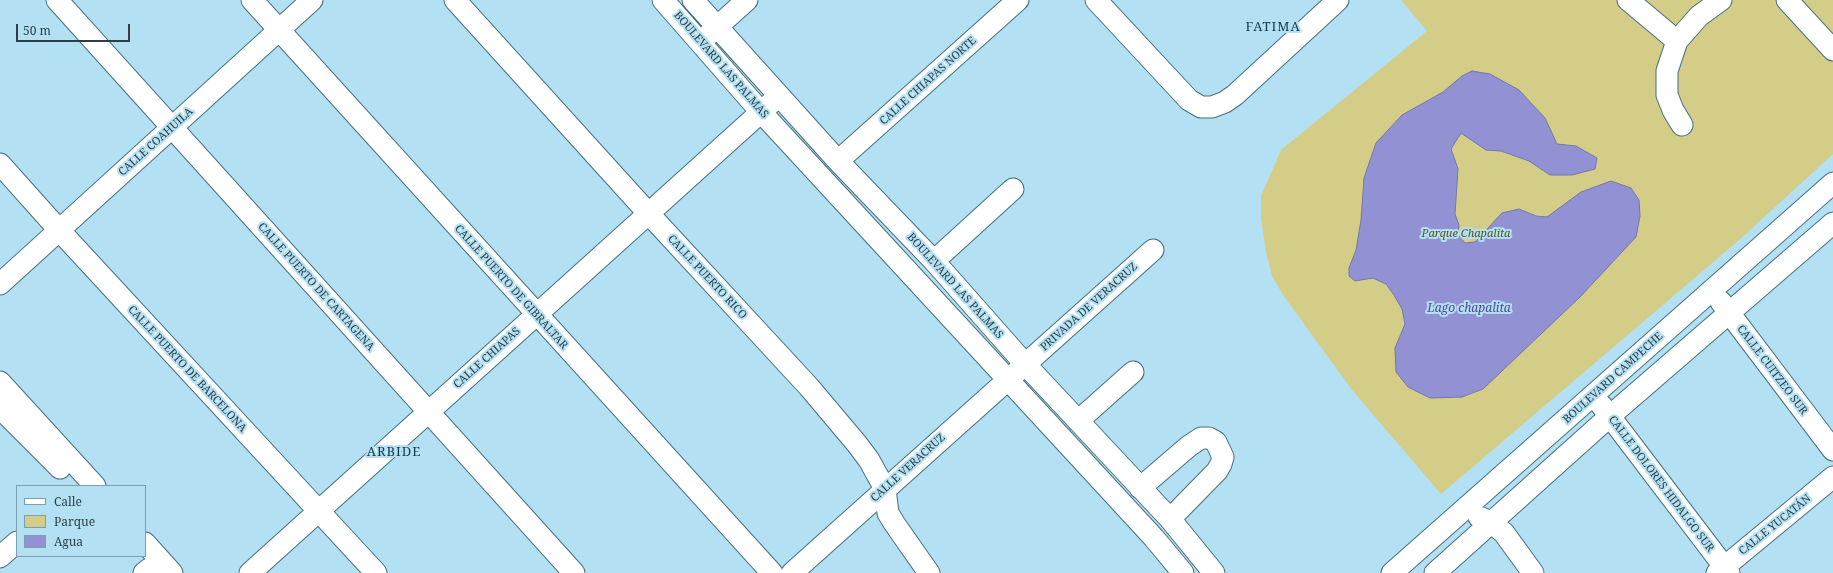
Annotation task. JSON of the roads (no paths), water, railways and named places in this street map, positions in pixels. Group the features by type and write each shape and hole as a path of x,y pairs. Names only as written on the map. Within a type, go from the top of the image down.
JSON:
{"street":[{"name":"CALLE PUERTO DE CARTAGENA","path":"57,0 574,573"},
{"name":"CALLE PUERTO DE GIBRALTAR","path":"252,0 772,573"},
{"name":"CALLE COAHUILA","path":"0,284 312,0"},
{"name":"CALLE PUERTO RICO","path":"455,0 649,214 809,386 869,460 885,489 888,513 894,524 929,573"},
{"name":"BOULEVARD LAS PALMAS","path":"663,0 761,112 1154,538 1183,573"},
{"name":"BOULEVARD LAS PALMAS","path":"693,0 838,161 934,261 1025,364 1170,519 1214,573"},
{"path":"701,42 747,0"},
{"name":"CALLE CHIAPAS NORTE","path":"838,161 1018,0"},
{"path":"1096,0 1189,100 1201,107 1212,107 1226,102 1235,95 1338,0"},
{"path":"1628,0 1677,41"},
{"path":"1682,125 1673,110 1667,95 1667,71 1677,41 1700,16 1720,0"},
{"path":"1787,0 1833,50"},
{"name":"CALLE CHIAPAS","path":"250,573 779,95"},
{"name":"CALLE PUERTO DE BARCELONA","path":"0,164 59,230 376,573"},
{"name":"BOULEVARD CAMPECHE","path":"1392,573 1833,183"},
{"path":"934,261 1013,189"},
{"path":"1434,573 1610,416 1833,223"},
{"name":"PRIVADA DE VERACRUZ","path":"1025,364 1153,250"},
{"name":"CALLE CUITZEO SUR","path":"1712,289 1833,450"},
{"name":"CALLE VERACRUZ","path":"792,573 1025,364"},
{"path":"1078,421 1133,372"},
{"path":"0,382 85,484"},
{"name":"CALLE DOLORES HIDALGO SUR","path":"1593,396 1610,416 1723,571"},
{"path":"0,408 85,484"},
{"path":"1140,488 1189,446 1201,438 1209,438 1216,442 1223,457 1219,468 1170,519"},
{"name":"CALLE YUCATÁN","path":"1723,571 1833,477"},
{"path":"1462,510 1491,522 1504,534 1533,573"},
{"path":"0,557 16,543"},
{"path":"146,543 172,573"}],"water":[{"name":"Lago chapalita","path":"1472,71 1490,74 1519,90 1545,118 1557,144 1576,146 1597,158 1595,169 1572,175 1550,175 1529,161 1501,151 1486,150 1461,133 1451,149 1458,169 1455,214 1459,225 1458,235 1465,243 1475,242 1502,213 1519,209 1536,216 1547,217 1581,192 1611,181 1631,188 1639,200 1640,216 1636,237 1580,297 1483,389 1462,397 1430,398 1408,387 1396,372 1395,348 1405,324 1402,309 1394,295 1386,284 1373,278 1355,281 1349,276 1349,268 1356,250 1361,220 1364,178 1376,143 1402,115 1443,92 1462,76"}],"district":[{"name":"FATIMA","path":"1273,27"},
{"name":"ARBIDE","path":"394,452"}],"park label":[{"name":"Parque Chapalita","path":"1466,234"}]}
